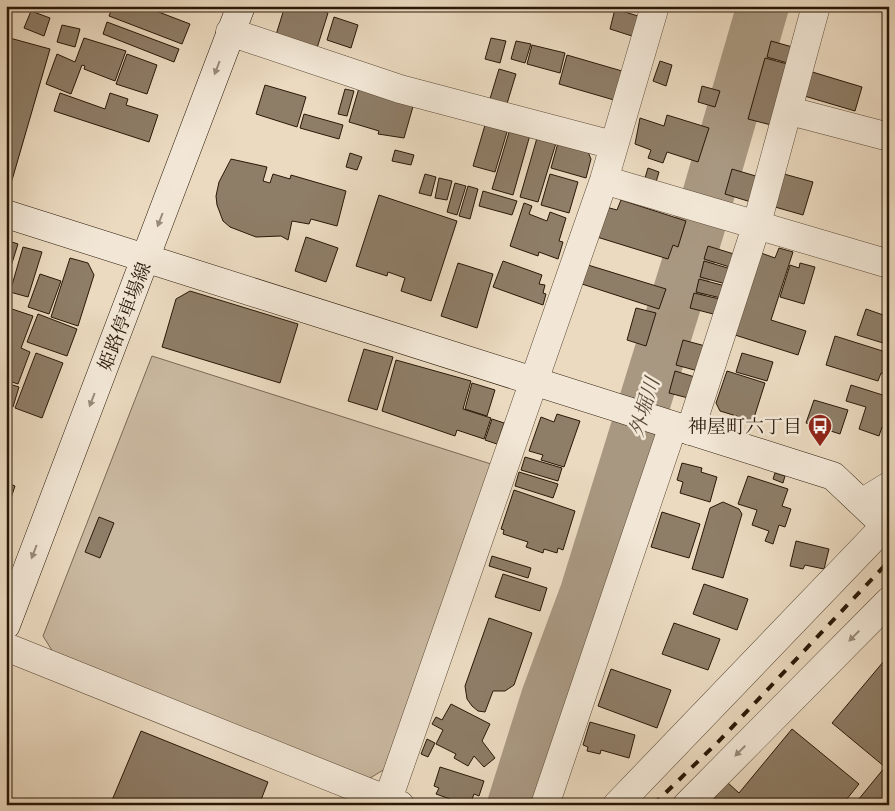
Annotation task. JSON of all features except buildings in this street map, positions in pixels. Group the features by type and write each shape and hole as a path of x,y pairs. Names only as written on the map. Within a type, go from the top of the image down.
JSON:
{"street":[{"name":"姫路停車場線","path":"6,625 240,6"},
{"path":"6,647 392,803 534,380 604,180 655,6"},
{"path":"545,805 681,428 756,227 790,111 816,6"},
{"path":"230,32 400,88 613,145"},
{"path":"790,111 889,137"},
{"path":"604,180 756,227 889,264"},
{"path":"6,214 833,476 863,502 887,528 617,805"},
{"path":"863,502 889,486"},
{"path":"687,805 889,601"}],"shaded area":[{"path":"152,356 491,464 388,767 367,780 53,652 43,636"}],"waterway":[{"name":"外堀川","path":"513,805 547,697 586,592 699,227 763,6"}],"railway":[{"path":"653,805 718,742 889,561"}],"place":[{"name":"神屋町六丁目","path":"820,447"}]}
